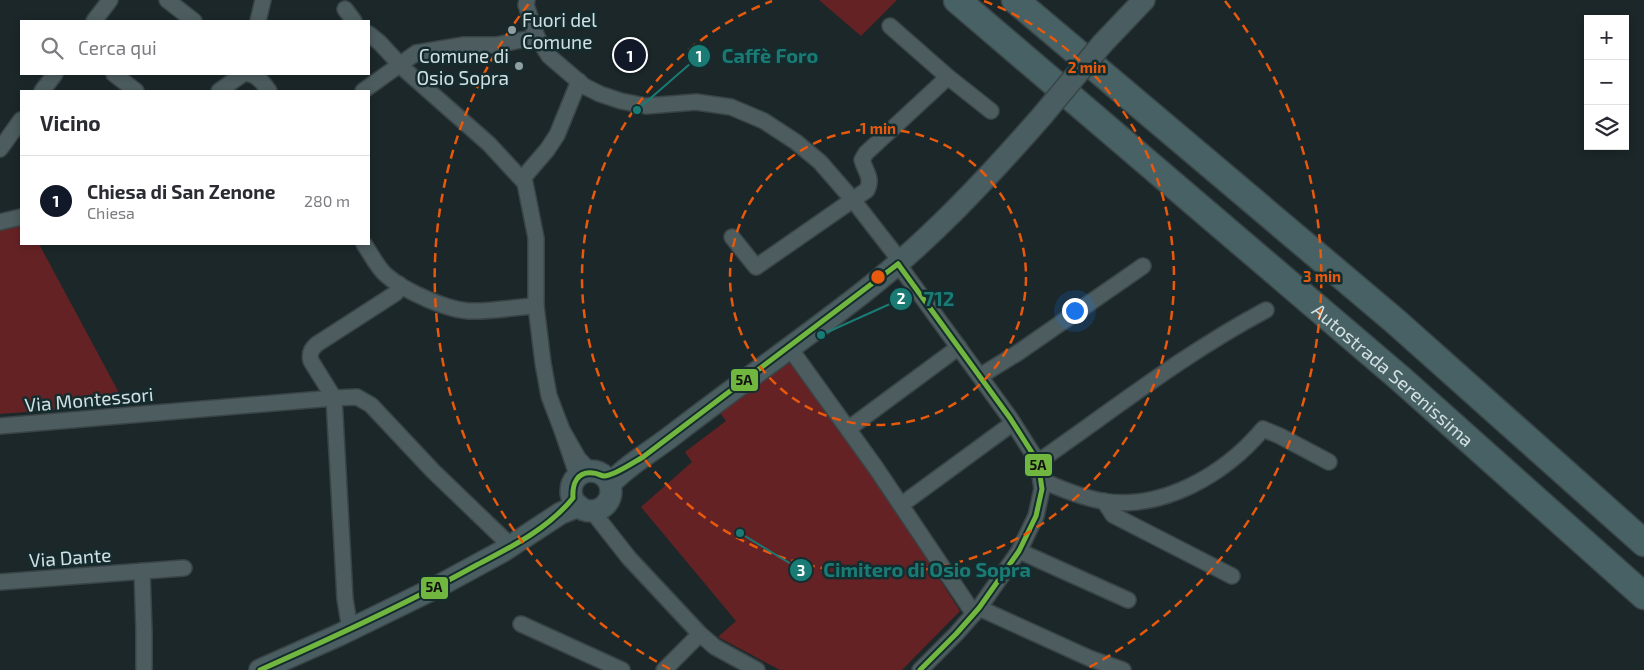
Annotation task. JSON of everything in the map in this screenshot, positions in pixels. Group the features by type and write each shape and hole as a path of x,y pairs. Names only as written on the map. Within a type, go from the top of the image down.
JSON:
{"highway":[{"name":"Autostrada Serenissima","path":"957,0 1402,380 1644,596"},
{"path":"1015,0 1395,321 1644,543"}],"street":[{"path":"95,20 110,0"},
{"path":"167,0 193,20"},
{"path":"258,20 263,0"},
{"path":"527,0 526,5 537,37 549,56 579,81 600,94 646,106 696,102 732,108 772,126 796,142 820,162 853,200 895,254 898,264 980,376 1038,462 1042,488 1036,516 1019,550 976,611 920,670"},
{"path":"757,670 715,647 700,634 585,510 572,486 627,468 861,294 898,264 997,167 1103,43 1144,0"},
{"path":"345,9 353,20"},
{"path":"890,26 948,77 991,111"},
{"path":"260,670 435,588 511,546 609,500 611,495 578,458 562,430 549,396 536,306 536,238 525,183 489,144 370,35"},
{"path":"364,90 416,53 464,45 496,45 537,37"},
{"path":"43,90 54,75"},
{"path":"115,75 135,90"},
{"path":"220,90 242,75"},
{"path":"255,75 268,90"},
{"path":"732,237 756,267 867,190 870,184 869,176 862,160 866,153 948,77"},
{"path":"522,179 547,150 556,135 579,81"},
{"path":"0,149 20,121"},
{"path":"0,222 20,217"},
{"path":"365,245 386,275 399,284 440,305 455,310 474,311 536,306"},
{"path":"980,376 1016,354 1143,266"},
{"path":"350,629 346,599 334,398 311,361 310,356 316,344 396,293 399,284"},
{"path":"1038,462 1116,405 1227,330 1266,310"},
{"path":"789,347 976,611 1086,664 1123,670"},
{"path":"848,429 959,347"},
{"name":"Via Montessori","path":"0,426 357,397 371,405 432,471 511,546"},
{"path":"901,505 1013,423"},
{"path":"1041,480 1074,495 1104,501 1139,502 1173,494 1206,478 1250,444 1263,429 1328,462"},
{"path":"1104,501 1113,515 1232,576"},
{"path":"1019,550 1128,600"},
{"name":"Via Dante","path":"0,582 184,568"},
{"path":"142,572 144,670"},
{"path":"522,624 622,670"},
{"path":"664,670 700,634"}],"shaded area":[{"path":"819,0 897,0 861,36"},
{"path":"20,224 20,245 40,245 125,404 0,414 0,230"},
{"path":"792,356 896,504 893,507 960,611 902,670 780,670 718,637 736,621 641,507 692,462 685,452 726,421 720,413"}],"transit line":[{"name":"5A","path":"898,264 1010,418 1038,462 1042,489 1036,516 1019,551 979,608 920,670"},
{"name":"5A","path":"260,670 394,608 527,537 551,520 573,498 573,488 579,476 588,473 608,475 643,457 898,264"}],"place":[{"name":"Fuori del Comune","path":"512,30"},
{"name":"Chiesa di San Zenone","path":"630,55"},
{"name":"Comune di Osio Sopra","path":"519,66"},
{"name":"Caffè Foro","path":"637,110"},
{"name":"712","path":"821,335"},
{"name":"Cimitero di Osio Sopra","path":"740,533"}]}
